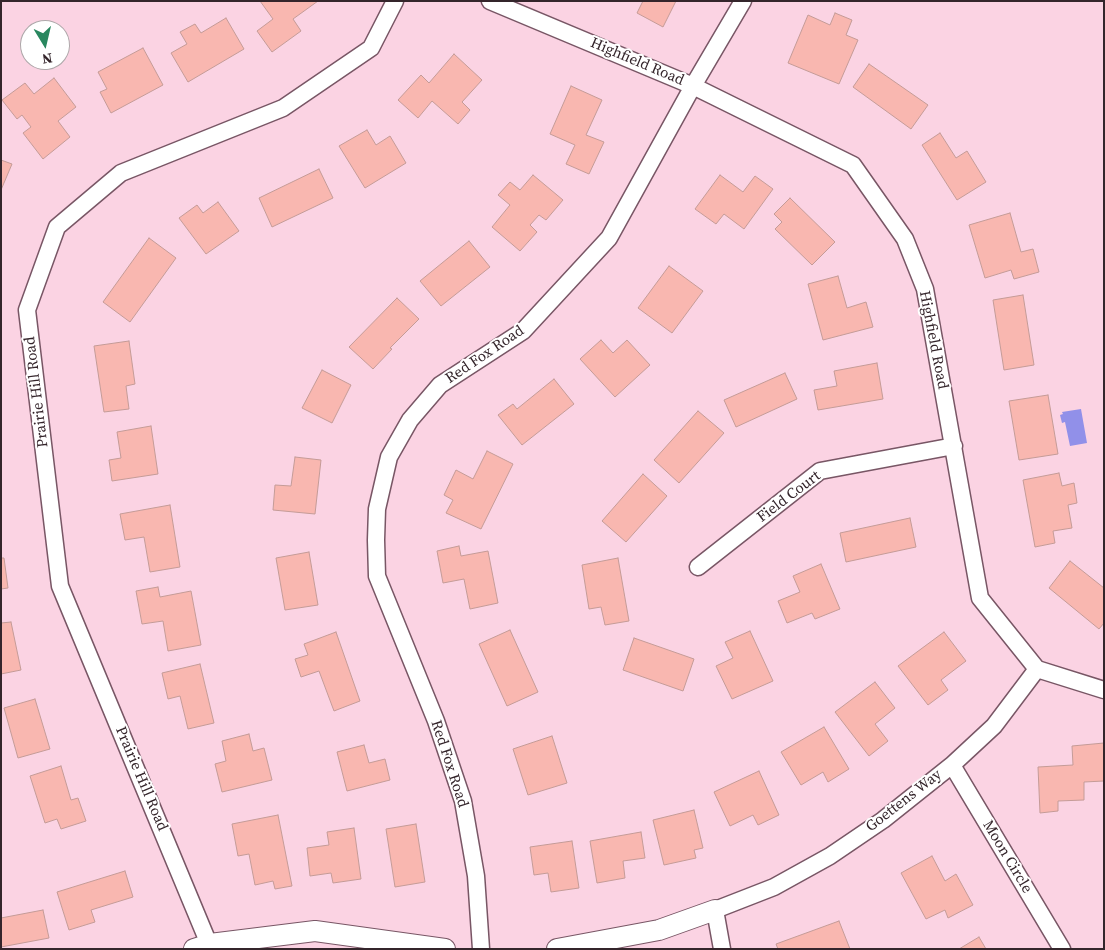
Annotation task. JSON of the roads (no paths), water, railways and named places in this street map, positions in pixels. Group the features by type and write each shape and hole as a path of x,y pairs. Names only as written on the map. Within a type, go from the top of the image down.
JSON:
{"street":[{"name":"Prairie Hill Road","path":"205,947 60,586 27,310 58,226 121,173 283,108 371,48 396,1"},
{"name":"Highfield Road","path":"490,1 693,86 853,165 905,239 925,289 980,598 1037,669"},
{"name":"Red Fox Road","path":"481,949 476,876 464,801 436,722 377,576 377,509 389,457 410,420 440,385 523,331 608,238 743,1"},
{"name":"Field Court","path":"698,567 820,471 954,446"},
{"path":"1037,669 1104,690"},
{"name":"Goettens Way","path":"715,910 774,887 830,856 883,820 952,764 994,726 1037,669"},
{"name":"Moon Circle","path":"952,764 1062,949"},
{"path":"557,949 660,930 715,910 722,949"},
{"path":"205,947 315,931 445,949"}]}
